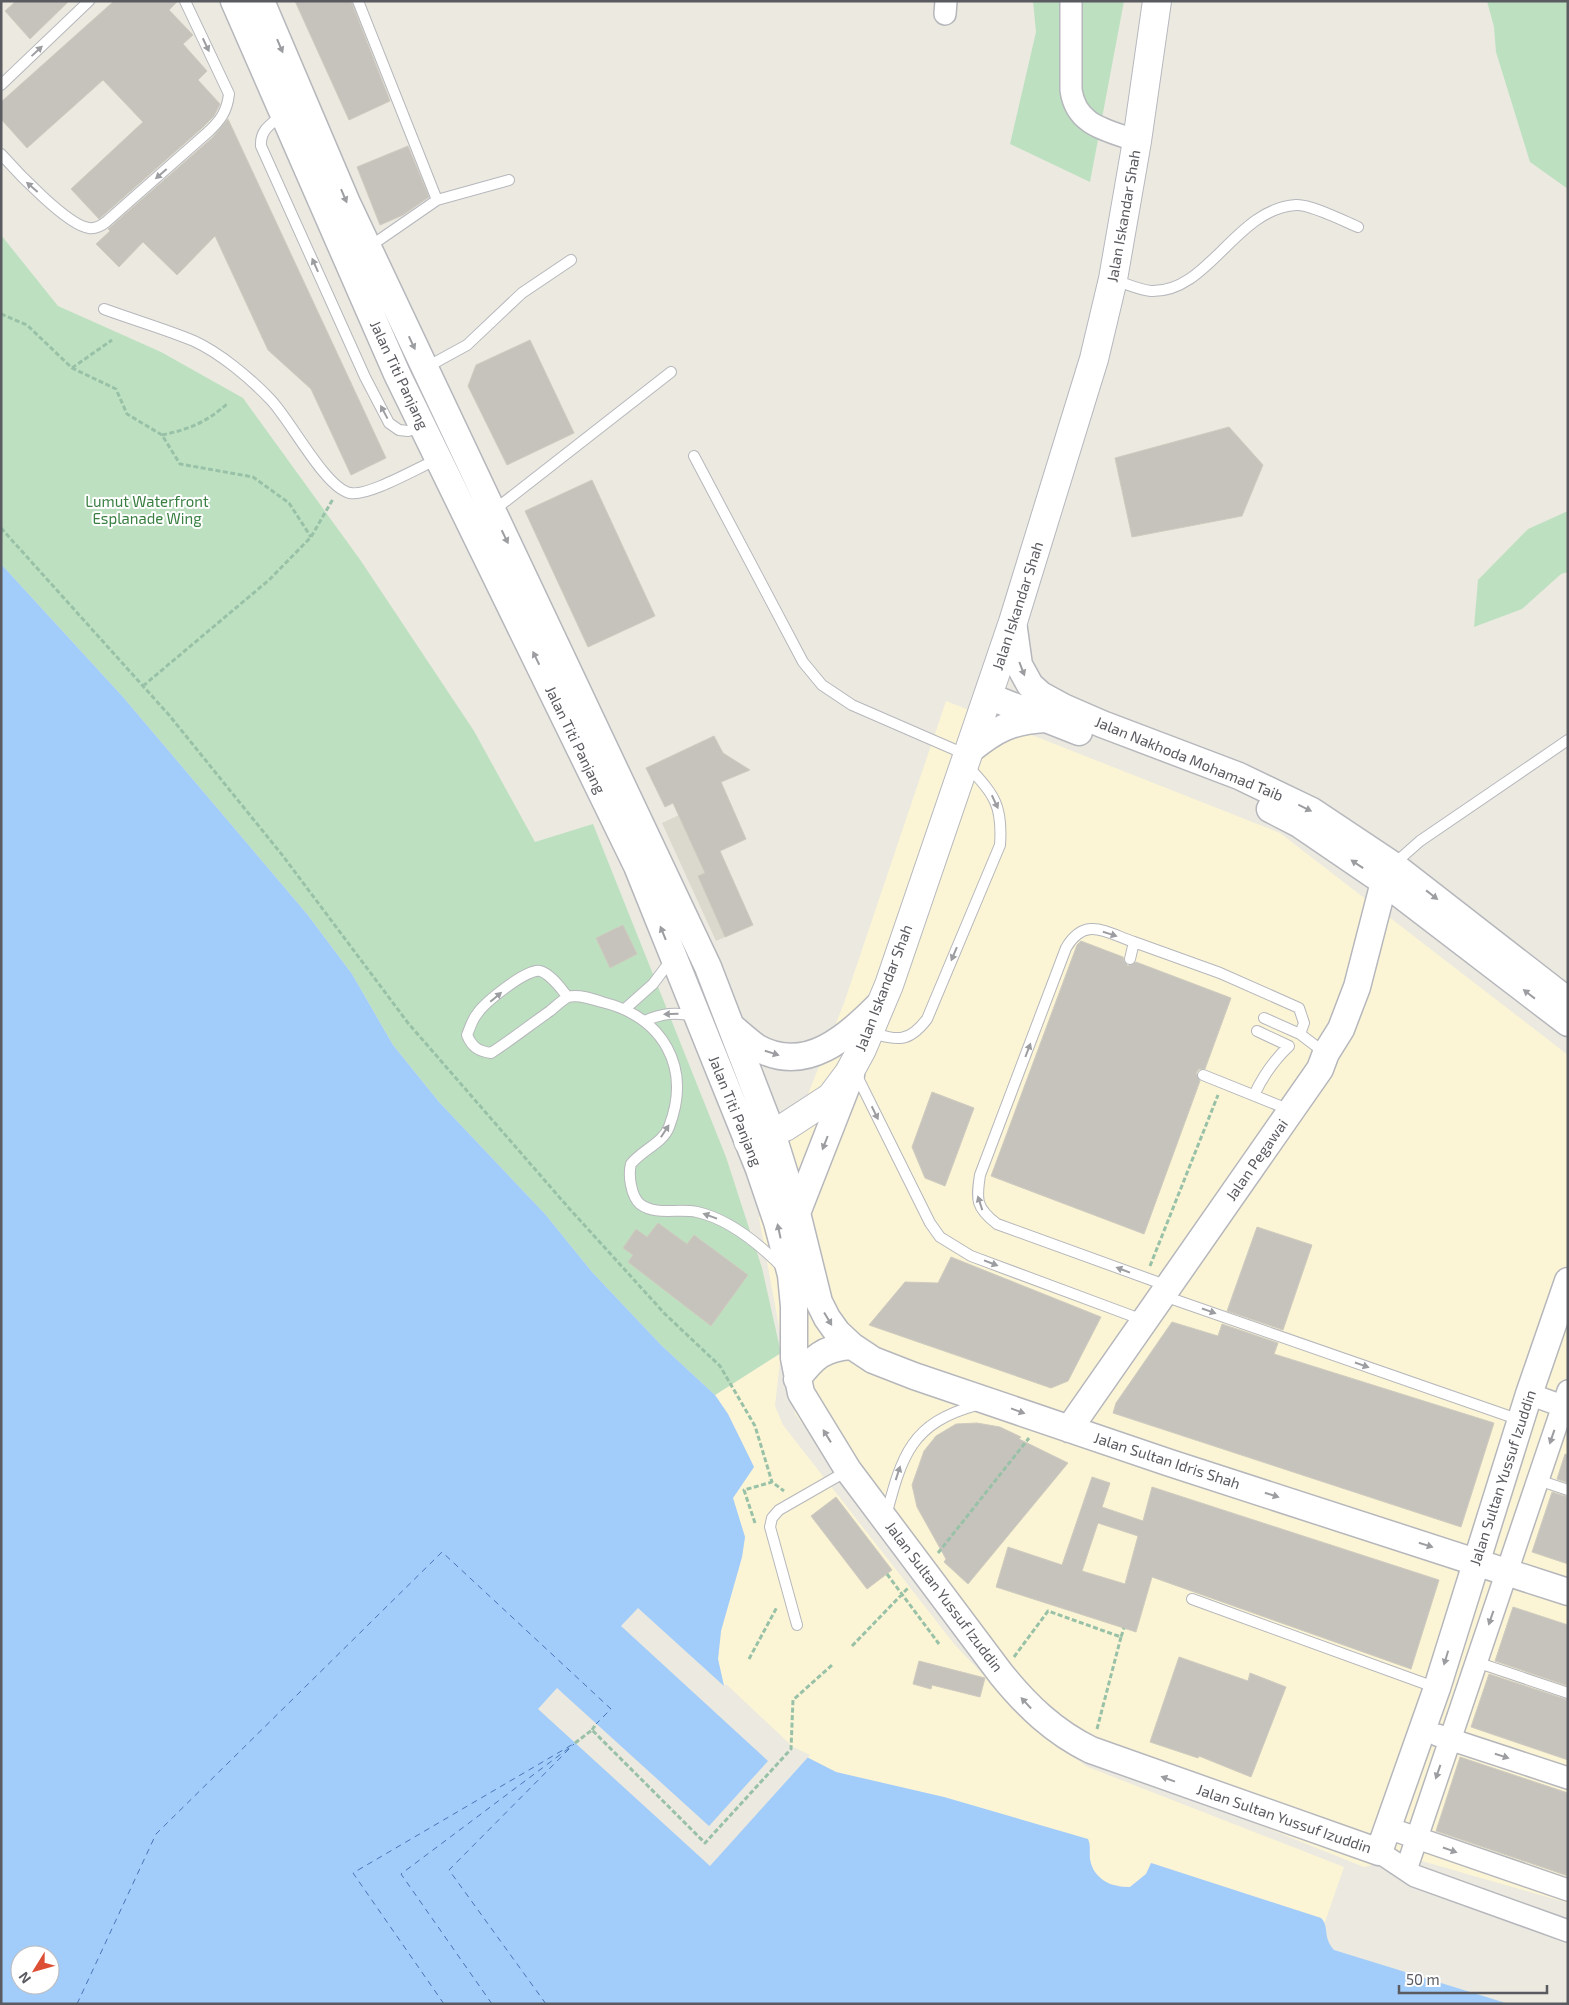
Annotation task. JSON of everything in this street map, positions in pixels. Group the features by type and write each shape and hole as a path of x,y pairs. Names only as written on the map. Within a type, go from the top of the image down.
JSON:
{"main road":[{"name":"Jalan Iskandar Shah","path":"760,1137 808,1114 831,1097 849,1073 881,1003 968,756 1013,622 1084,396 1113,279 1137,141 1157,1"}],"street":[{"path":"1071,1 1071,90 1073,104 1082,118 1137,141"},
{"name":"Jalan Titi Panjang","path":"249,5 283,114 393,366 439,458 481,516 658,859 708,967 731,1027 760,1137 778,1222 801,1274"},
{"name":"Jalan Titi Panjang","path":"249,5 368,248 424,369 481,516 636,866 697,1017 798,1213 801,1274 797,1380 801,1393 848,1470 864,1491"},
{"name":"Jalan Nakhoda Mohamad Taib","path":"1013,622 1019,664 1030,685 1040,694 1063,707 1102,724 1239,776 1312,811 1568,1023"},
{"name":"Jalan Nakhoda Mohamad Taib","path":"988,696 1233,792 1277,813 1389,874 1568,1001"},
{"path":"968,756 1004,726 1022,720 1046,719"},
{"name":"Jalan Pegawai","path":"1069,1429 1145,1320 1159,1286 1292,1111 1320,1070 1326,1053 1341,1029 1357,987 1389,874"},
{"path":"731,1027 755,1046 769,1053 784,1056 802,1056 832,1046 845,1038 881,1003"},
{"path":"798,1213 861,1050"},
{"name":"Jalan Sultan Idris Shah","path":"801,1274 837,1332 852,1346 874,1360 893,1368 1069,1429 1568,1592"},
{"name":"Jalan Sultan Yussuf Izuddin","path":"864,1491 1001,1674 1043,1720 1059,1732 1092,1750 1384,1840 1437,1688 1529,1394 1568,1281"},
{"path":"797,1380 819,1354 837,1347 852,1346"},
{"path":"1406,1870 1506,1572 1566,1402 1529,1394"},
{"path":"1422,1730 1568,1778"},
{"path":"1384,1840 1416,1838 1568,1890"},
{"path":"1384,1840 1406,1870 1415,1876 1568,1931"}],"lane":[{"path":"1,84 89,1"},
{"path":"1,154 21,178 70,219 87,228 97,228 106,222 207,133 222,118 228,107 229,94 185,1"},
{"path":"358,1 437,200"},
{"path":"368,248 437,200 509,180"},
{"path":"1113,279 1150,291 1170,287 1194,276 1241,230 1272,212 1297,205 1358,227"},
{"path":"424,369 467,345 522,293 571,260"},
{"path":"104,309 196,342 241,372 270,399 286,418 328,479 338,489 352,494 366,492 439,458"},
{"path":"481,516 671,372"},
{"path":"694,456 803,662 822,685 852,705 968,756 997,803 1001,822 1000,845 927,1019 917,1032 904,1038 861,1050 930,1223 940,1237 972,1256 1145,1320"},
{"path":"1389,874 1420,841 1568,740"},
{"path":"1300,1034 1304,1023 1299,1008 1220,972 1095,929 1081,930 1073,936 1066,948 980,1175 977,1194 979,1207 997,1224 1521,1420"},
{"path":"1130,959 1134,942"},
{"path":"626,1008 653,984 673,958"},
{"path":"568,997 548,976 539,971 530,972 520,977 477,1013 467,1035 470,1043 479,1051 491,1053 568,997 586,998 626,1008 645,1021 666,1043 676,1076 675,1100 668,1129 631,1164 630,1181 638,1202 648,1209 657,1211 696,1212 714,1218 738,1230 801,1274"},
{"path":"645,1021 657,1015 669,1013 697,1017"},
{"path":"1264,1018 1300,1034 1326,1053"},
{"path":"1254,1095 1261,1079 1289,1046 1258,1031"},
{"path":"1203,1075 1292,1111"},
{"path":"885,1520 898,1471 913,1442 947,1414 989,1401"},
{"path":"797,1625 770,1527 772,1518 779,1510 848,1470"},
{"path":"1538,1480 1568,1490"},
{"path":"1192,1599 1437,1688"},
{"path":"1476,1662 1568,1693"}],"path":[{"path":"1,314 27,325 72,368 116,389 127,414 162,436 180,464 253,477 289,503 311,538"},
{"path":"72,368 112,340"},
{"path":"162,436 184,430 211,418 228,403"},
{"path":"143,686 268,580 311,538 338,489"},
{"path":"1,528 143,686 283,856 408,1023 658,1307 720,1366 754,1426 772,1482"},
{"path":"1159,1286 1222,1083"},
{"path":"852,1646 924,1571 1043,1420"},
{"path":"887,1574 939,1644"},
{"path":"1001,1674 1048,1611 1121,1638"},
{"path":"1092,1750 1124,1628"},
{"path":"592,1730 705,1843 791,1749 793,1700 832,1665"},
{"path":"575,1743 592,1730 596,1724"}],"shaded area":[{"path":"946,701 1280,833 1568,1055 1568,1903 1408,1857 1364,1867 1045,1739 1088,1767 1344,1867 1325,1922 1321,1918 1152,1863 1146,1874 1130,1887 1107,1884 1094,1871 1090,1861 1090,1844 836,1772 791,1749 724,1686 718,1659 721,1631 742,1557 745,1537 733,1498 754,1467 728,1414 715,1395 781,1353 775,1406 783,1425 955,1645 1037,1732 795,1414 759,1218 844,1003"},
{"path":"726,793 746,839 720,851 753,925 716,941 662,823"}],"green space":[{"path":"1033,1 1124,1 1090,182 1010,144 1036,32"},
{"path":"1487,1 1568,1 1568,189 1530,162 1496,52 1494,27"},
{"name":"Lumut Waterfront Esplanade Wing","path":"1,235 58,306 161,352 243,398 361,561 474,731 535,842 593,824 726,1157 762,1268 781,1353 715,1395 662,1346 592,1272 545,1214 439,1102 393,1045 352,974 307,914 123,697 1,564"},
{"path":"1568,511 1568,572 1561,574 1522,609 1474,627 1478,580 1528,529"}],"water":[{"path":"1,564 123,697 307,914 352,974 393,1045 439,1102 545,1214 592,1272 662,1346 715,1395 728,1414 754,1467 733,1498 745,1537 742,1557 721,1631 718,1659 724,1686 791,1749 836,1772 944,1797 1088,1839 1092,1866 1099,1877 1110,1884 1130,1887 1146,1874 1151,1863 1321,1918 1325,1925 1330,1945 1334,1950 1509,2004 1,2004"}],"pier":[{"path":"638,1608 724,1686 726,1684 793,1747 810,1755 710,1866 538,1709 557,1688 709,1826 768,1761 621,1626"}],"building":[{"path":"16,1 69,1 30,39 5,11"},
{"path":"114,1 178,1 169,10 193,35 183,44 207,71 198,80 220,104 214,116 202,128 99,219 71,189 143,122 103,80 27,148 1,119 1,102"},
{"path":"295,1 351,1 390,101 349,120"},
{"path":"228,119 386,458 351,475 311,389 268,350 215,236 177,275 143,242 119,267 96,244 110,231 108,229 212,138"},
{"path":"408,146 429,197 403,215 380,225 357,167"},
{"path":"530,340 574,433 507,465 468,386 476,365"},
{"path":"1229,427 1263,465 1242,516 1132,537 1115,458"},
{"path":"592,480 655,616 588,647 525,511"},
{"path":"714,736 723,753 750,770 721,782 746,839 720,851 753,925 725,937 698,876 705,873 673,803 665,807 646,768"},
{"path":"623,925 637,954 610,968 596,938"},
{"path":"1081,941 1123,957 1128,966 1136,962 1231,998 1205,1069 1199,1069 1196,1073 1200,1081 1144,1234 991,1176 1077,945"},
{"path":"932,1092 974,1108 945,1186 925,1178 912,1147"},
{"path":"658,1223 687,1244 694,1235 748,1275 711,1326 628,1262 633,1255 623,1248 636,1229 647,1237"},
{"path":"1257,1227 1312,1245 1283,1330 1227,1311"},
{"path":"951,1257 1101,1317 1068,1381 1051,1388 869,1325 905,1282 938,1283"},
{"path":"1172,1322 1218,1336 1222,1324 1278,1343 1274,1354 1494,1423 1461,1527 1113,1413 1116,1403"},
{"path":"977,1423 1000,1427 1021,1437 1019,1439 1068,1463 968,1584 944,1562 946,1559 917,1507 912,1485 924,1451 936,1436 956,1424"},
{"path":"1565,1454 1568,1455 1568,1483 1557,1479"},
{"path":"1092,1477 1110,1483 1102,1507 1143,1521 1152,1487 1439,1580 1411,1669 1152,1577 1136,1632 996,1587 1008,1547 1062,1565","holes":["1098,1523 1138,1536 1125,1584 1082,1571"]},
{"path":"1552,1492 1568,1497 1568,1564 1532,1552"},
{"path":"836,1497 892,1570 867,1589 811,1516"},
{"path":"1513,1607 1568,1625 1568,1686 1495,1661"},
{"path":"1179,1657 1248,1681 1250,1673 1286,1687 1251,1777 1199,1756 1198,1758 1150,1742"},
{"path":"919,1661 985,1678 980,1697 932,1685 931,1689 913,1684"},
{"path":"1489,1674 1568,1700 1568,1760 1471,1727"},
{"path":"1460,1757 1568,1793 1568,1876 1436,1831"}],"ferry route":[{"path":"77,2004 156,1834 442,1552 611,1709 596,1724"},
{"path":"444,2004 353,1873 575,1743"},
{"path":"546,2004 449,1870 574,1744"},
{"path":"492,2004 401,1874 569,1748"}]}
